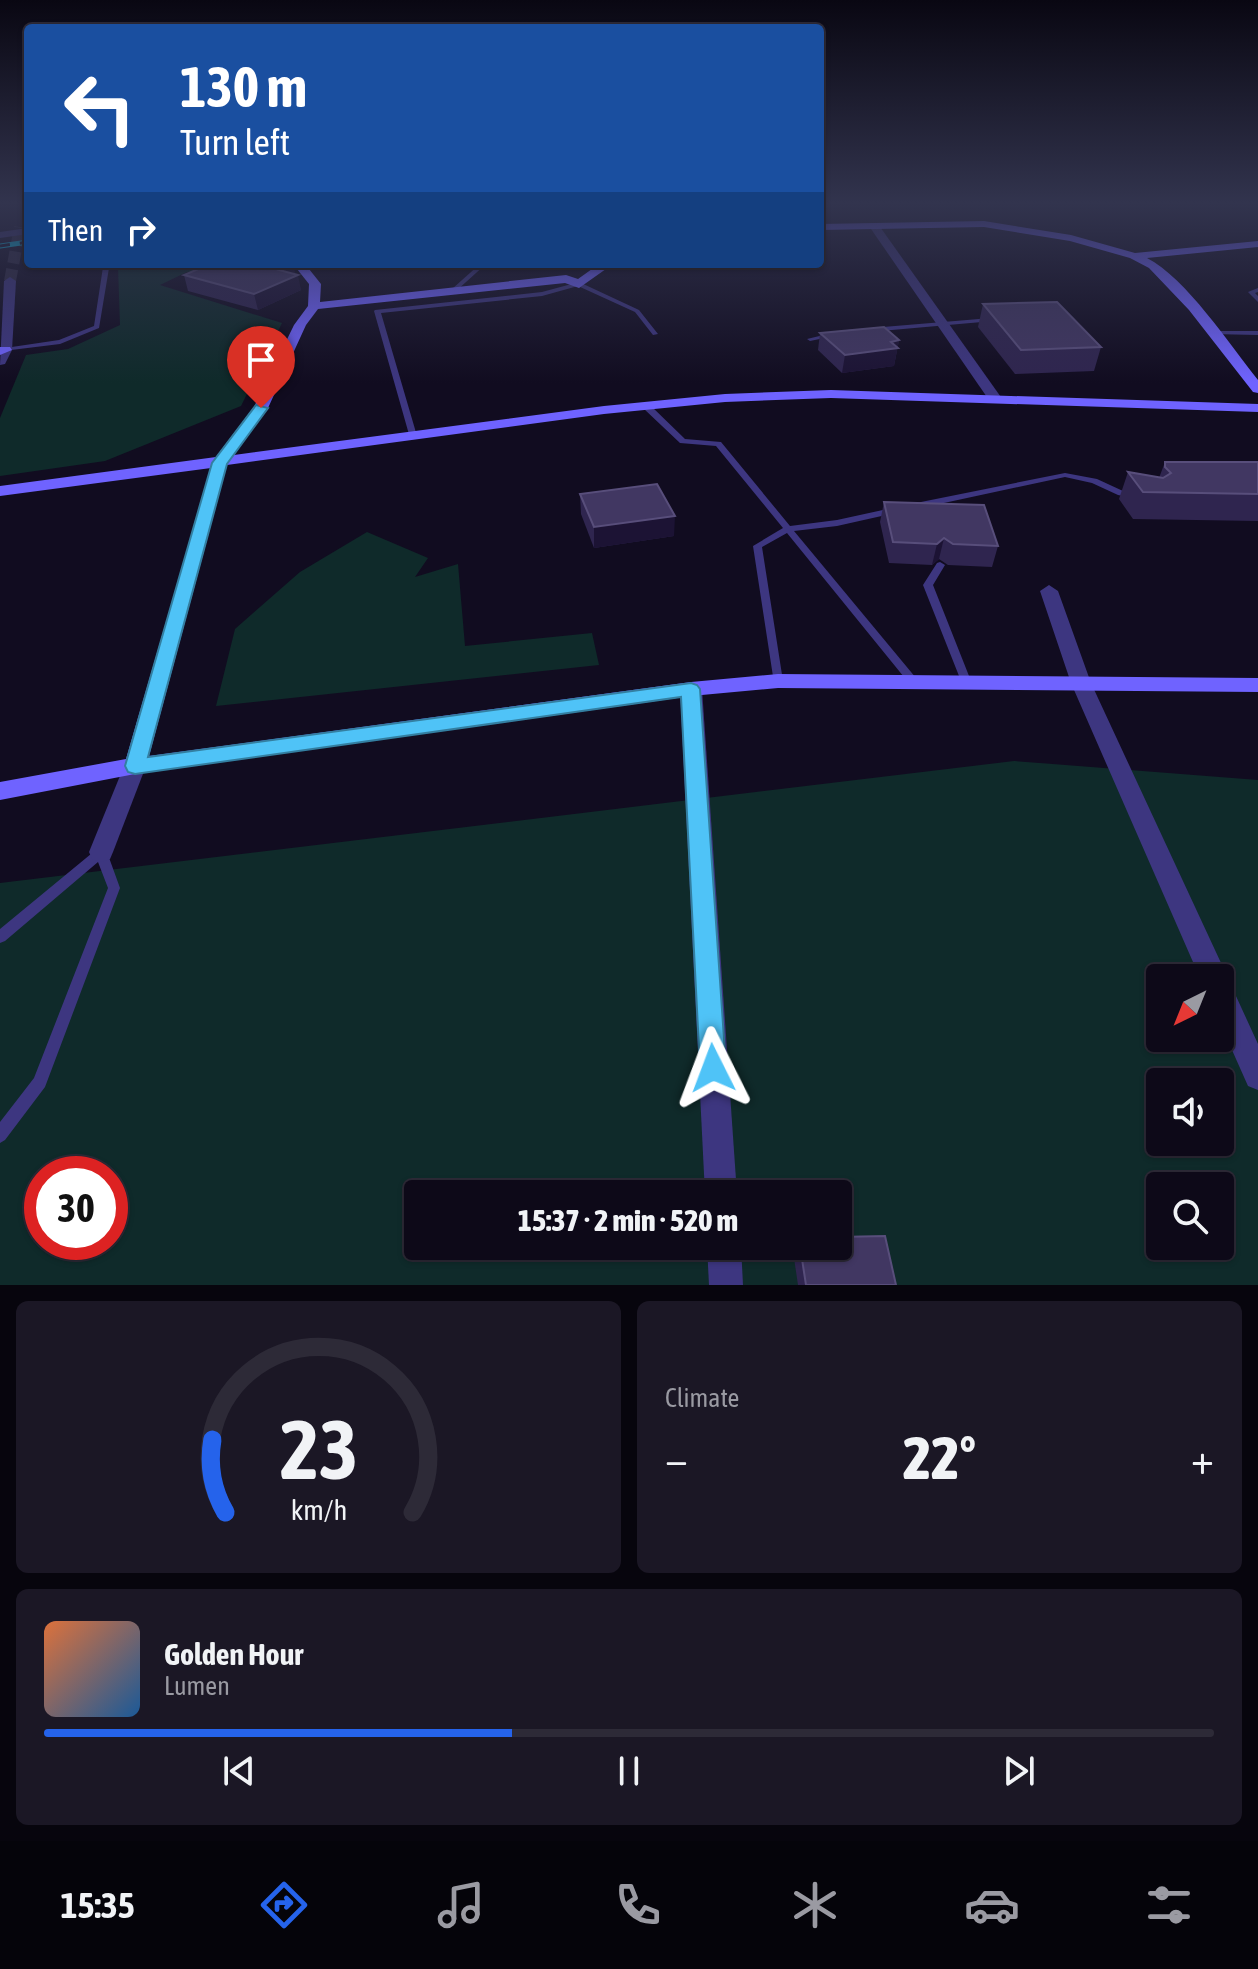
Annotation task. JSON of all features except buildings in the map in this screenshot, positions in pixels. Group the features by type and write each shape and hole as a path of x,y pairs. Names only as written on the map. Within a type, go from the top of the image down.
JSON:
{"street":[{"path":"901,263 996,400"},
{"path":"1147,263 1213,333 1258,389"},
{"path":"1153,266 1180,263"},
{"path":"101,852 135,766 220,463 261,408 300,325 314,306 315,284 302,268"},
{"path":"314,306 566,279 579,284 601,268"},
{"path":"2,354 10,281"},
{"path":"0,491 725,398 831,394 1258,408"},
{"path":"1049,591 1081,683 1208,964"},
{"path":"0,791 135,766 691,689 778,681 1258,685"},
{"path":"691,689 720,1180"},
{"path":"1234,1023 1258,1076"},
{"path":"725,1260 726,1285"}],"lane":[{"path":"2,354 60,342 97,327 106,268"},
{"path":"454,290 479,268"},
{"path":"413,436 377,311 542,294 579,284 637,311 655,334"},
{"path":"1258,290 1251,292 1258,300"},
{"path":"810,339 865,328 1001,319"},
{"path":"1213,333 1258,333"},
{"path":"646,406 683,441 718,444 912,680"},
{"path":"911,507 1065,475 1143,497"},
{"path":"778,681 757,546 788,529 837,523 896,510"},
{"path":"940,565 928,585 966,681"},
{"path":"0,937 101,852 114,888 40,1082 0,1135"}],"green space":[{"path":"118,268 226,268 209,276 187,272 160,285 282,323 241,406 105,461 0,476 0,418 26,355 68,349 120,325"},
{"path":"367,532 428,558 415,577 458,564 465,646 592,633 599,665 216,706 235,629 300,572"},
{"path":"1014,761 1258,780 1258,1285 0,1285 0,883"}],"tunnel":[{"path":"10,281 13,263"}],"route":[{"path":"261,408 220,463 135,766 691,689 713,1068"}]}
